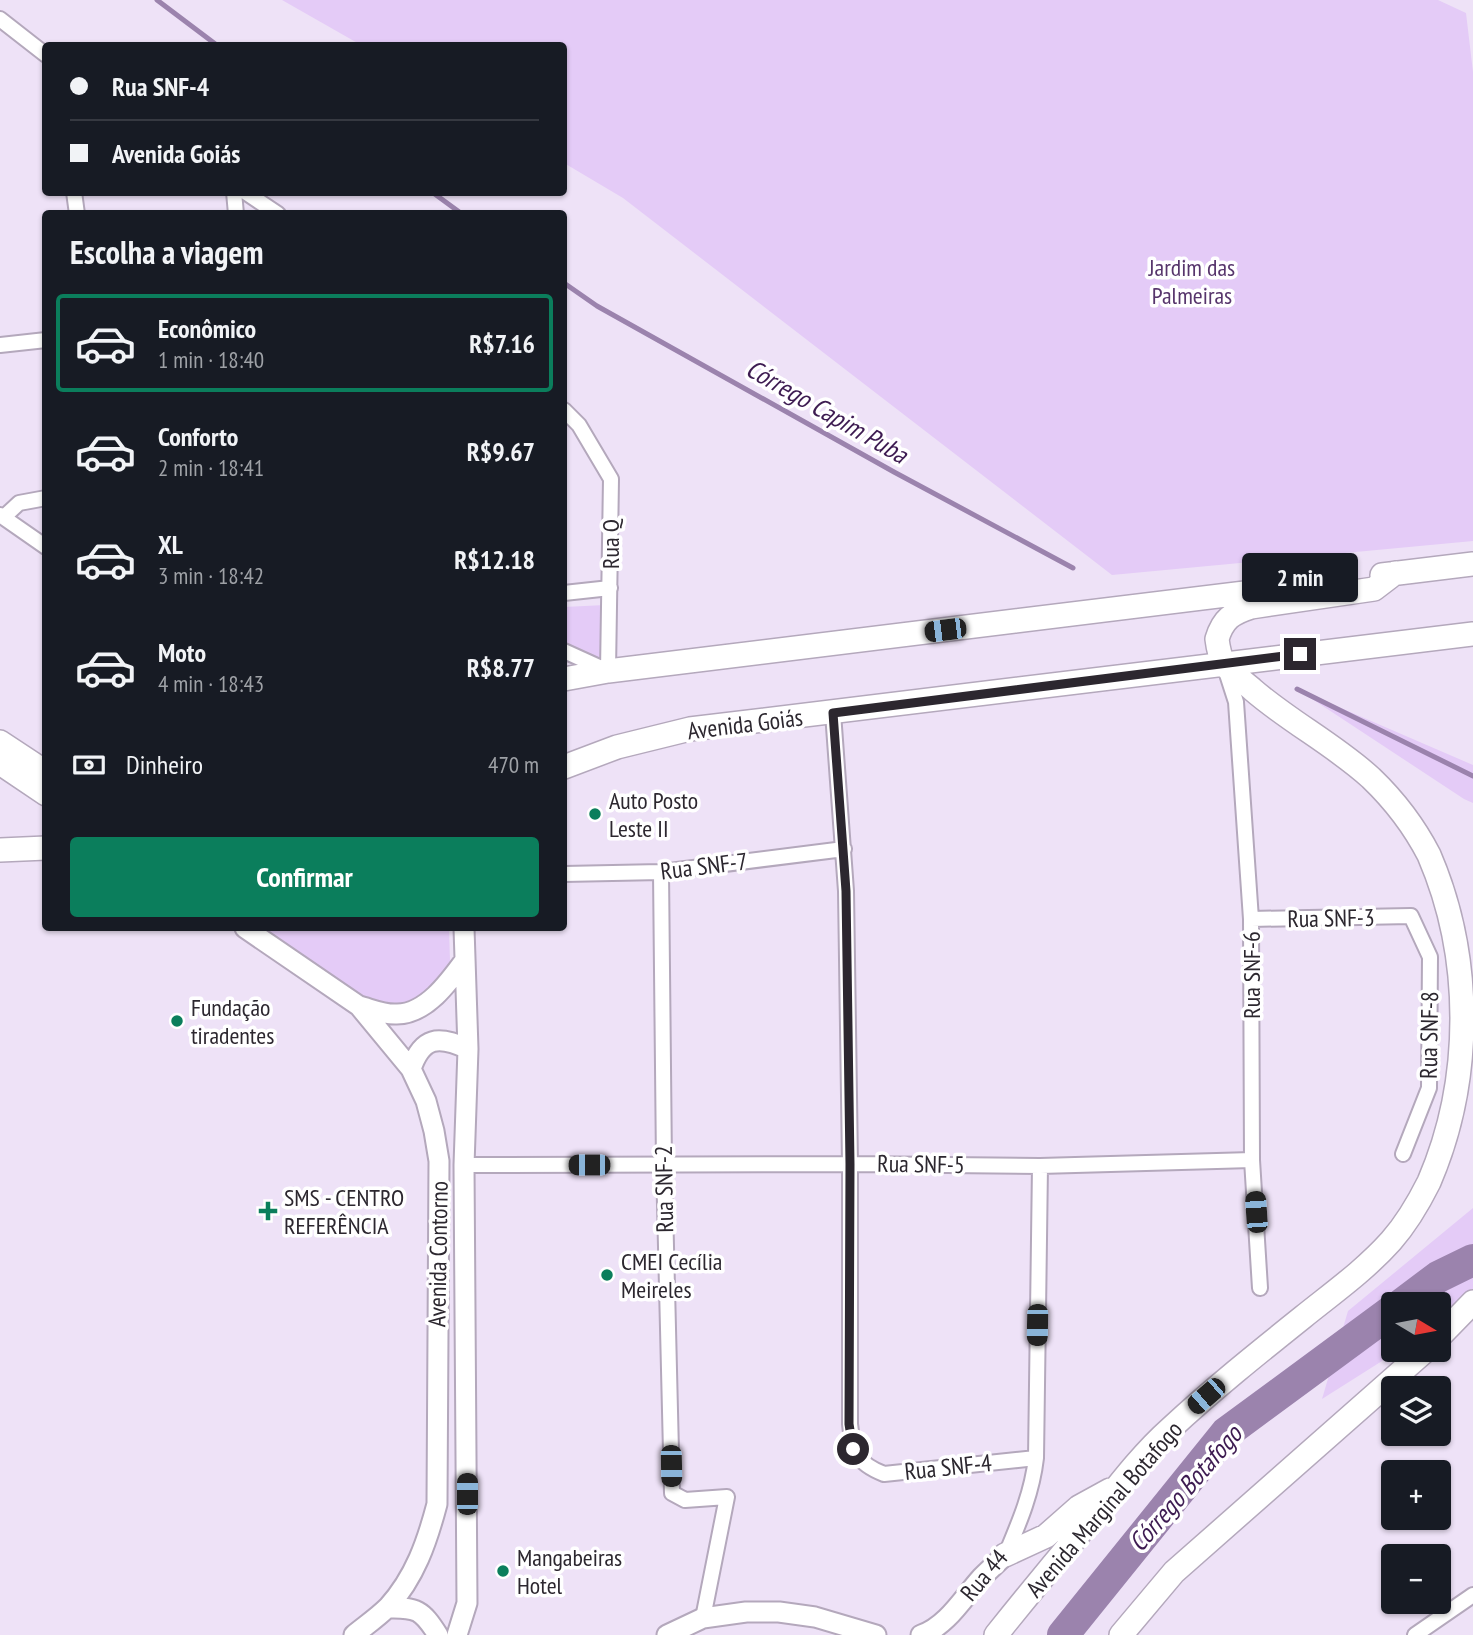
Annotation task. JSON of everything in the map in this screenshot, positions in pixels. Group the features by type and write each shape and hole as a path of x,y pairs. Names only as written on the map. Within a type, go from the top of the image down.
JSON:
{"main road":[{"path":"567,678 608,671 1473,564"},
{"path":"1224,663 1217,639 1227,617 1236,612 1251,607 1374,589 1395,573"},
{"name":"Avenida Goiás","path":"567,766 617,747 690,729 1473,634"},
{"name":"Avenida Marginal Botafogo","path":"996,1635 1167,1431 1226,1379 1360,1273 1393,1239 1421,1199 1442,1158 1456,1120 1469,1043 1471,1003 1461,939 1441,877 1414,827 1370,777 1269,704 1224,663"},
{"path":"0,742 42,769"},
{"path":"5,771 42,771"},
{"path":"5,771 42,792"},
{"path":"0,850 42,848"},
{"name":"Avenida Contorno","path":"250,931 359,1006 411,1069 426,1101 439,1161 437,1504 426,1544 411,1575 387,1608 354,1635"},
{"name":"Avenida Contorno","path":"457,1635 467,1603 464,1166 468,1048 464,931"},
{"path":"359,1006 393,1014 406,1014 431,999 449,983 465,961"},
{"path":"411,1069 417,1052 429,1042 452,1041 468,1048"},
{"path":"1451,1325 1473,1302"},
{"path":"1121,1635 1174,1572 1412,1362"},
{"path":"1005,1555 1046,1535 1079,1507 1119,1485"},
{"name":"Rua 44","path":"921,1635 931,1631 947,1617 1005,1555"},
{"path":"387,1608 407,1607 425,1615 438,1635"},
{"path":"667,1635 703,1618 746,1612 779,1612 815,1617 876,1635"}],"street":[{"path":"0,19 42,52"},
{"path":"251,196 272,210"},
{"path":"0,345 42,340"},
{"name":"Rua Q","path":"567,413 579,425 611,479 608,671"},
{"path":"567,427 579,425"},
{"path":"42,499 19,503 2,516 42,544"},
{"path":"567,593 610,588"},
{"path":"567,652 608,671"},
{"name":"Rua SNF-6","path":"1224,663 1236,702 1251,919 1252,1160 1261,1289"},
{"name":"Rua SNF-4","path":"833,713 844,849 850,1164 849,1424 853,1449 869,1468 884,1474 1036,1458"},
{"name":"Rua SNF-7","path":"567,874 661,872 844,849"},
{"name":"Rua SNF-2","path":"661,872 664,1164 672,1493 685,1500 727,1497 703,1618"},
{"name":"Rua SNF-3","path":"1251,919 1410,916"},
{"name":"Rua SNF-8","path":"1403,1154 1429,1088 1430,957 1410,916"},
{"name":"Rua SNF-5","path":"464,1166 1040,1166 1252,1160"},
{"path":"1036,1458 1040,1166"},
{"name":"Rua 44","path":"1005,1555 1023,1514 1033,1481 1036,1458"},
{"path":"1415,1635 1473,1595"}],"green space":[{"name":"Jardim das Palmeiras","path":"282,0 1438,0 1466,13 1473,72 1473,541 1112,575 623,198 567,165 567,42 356,42"},
{"path":"605,605 604,661 567,646 567,607"},
{"path":"1297,689 1473,765 1473,803 1464,799"},
{"path":"258,931 449,931 450,961 446,977 407,1006 371,1005"},
{"path":"1473,1208 1473,1304 1451,1318 1451,1292 1381,1292 1381,1362 1322,1399 1348,1311"}],"waterway":[{"name":"Córrego Capim Puba","path":"157,0 213,42"},
{"name":"Córrego Capim Puba","path":"437,196 457,210"},
{"name":"Córrego Capim Puba","path":"567,285 597,306 894,472 1073,568"},
{"name":"Córrego Capim Puba","path":"1297,689 1473,776"},
{"name":"Córrego Botafogo","path":"1418,1292 1438,1277 1473,1260"},
{"name":"Córrego Botafogo","path":"1063,1635 1226,1433 1381,1319"}],"place":[{"name":"Auto Posto Leste II","path":"595,814"},
{"name":"Fundação tiradentes","path":"177,1021"},
{"name":"SMS - CENTRO REFERÊNCIA","path":"268,1211"},
{"name":"CMEI Cecília Meireles","path":"607,1275"},
{"name":"Mangabeiras Hotel","path":"503,1571"}],"route":[{"path":"853,1449 849,1424 850,1164 846,891 833,713 1300,654"}]}
